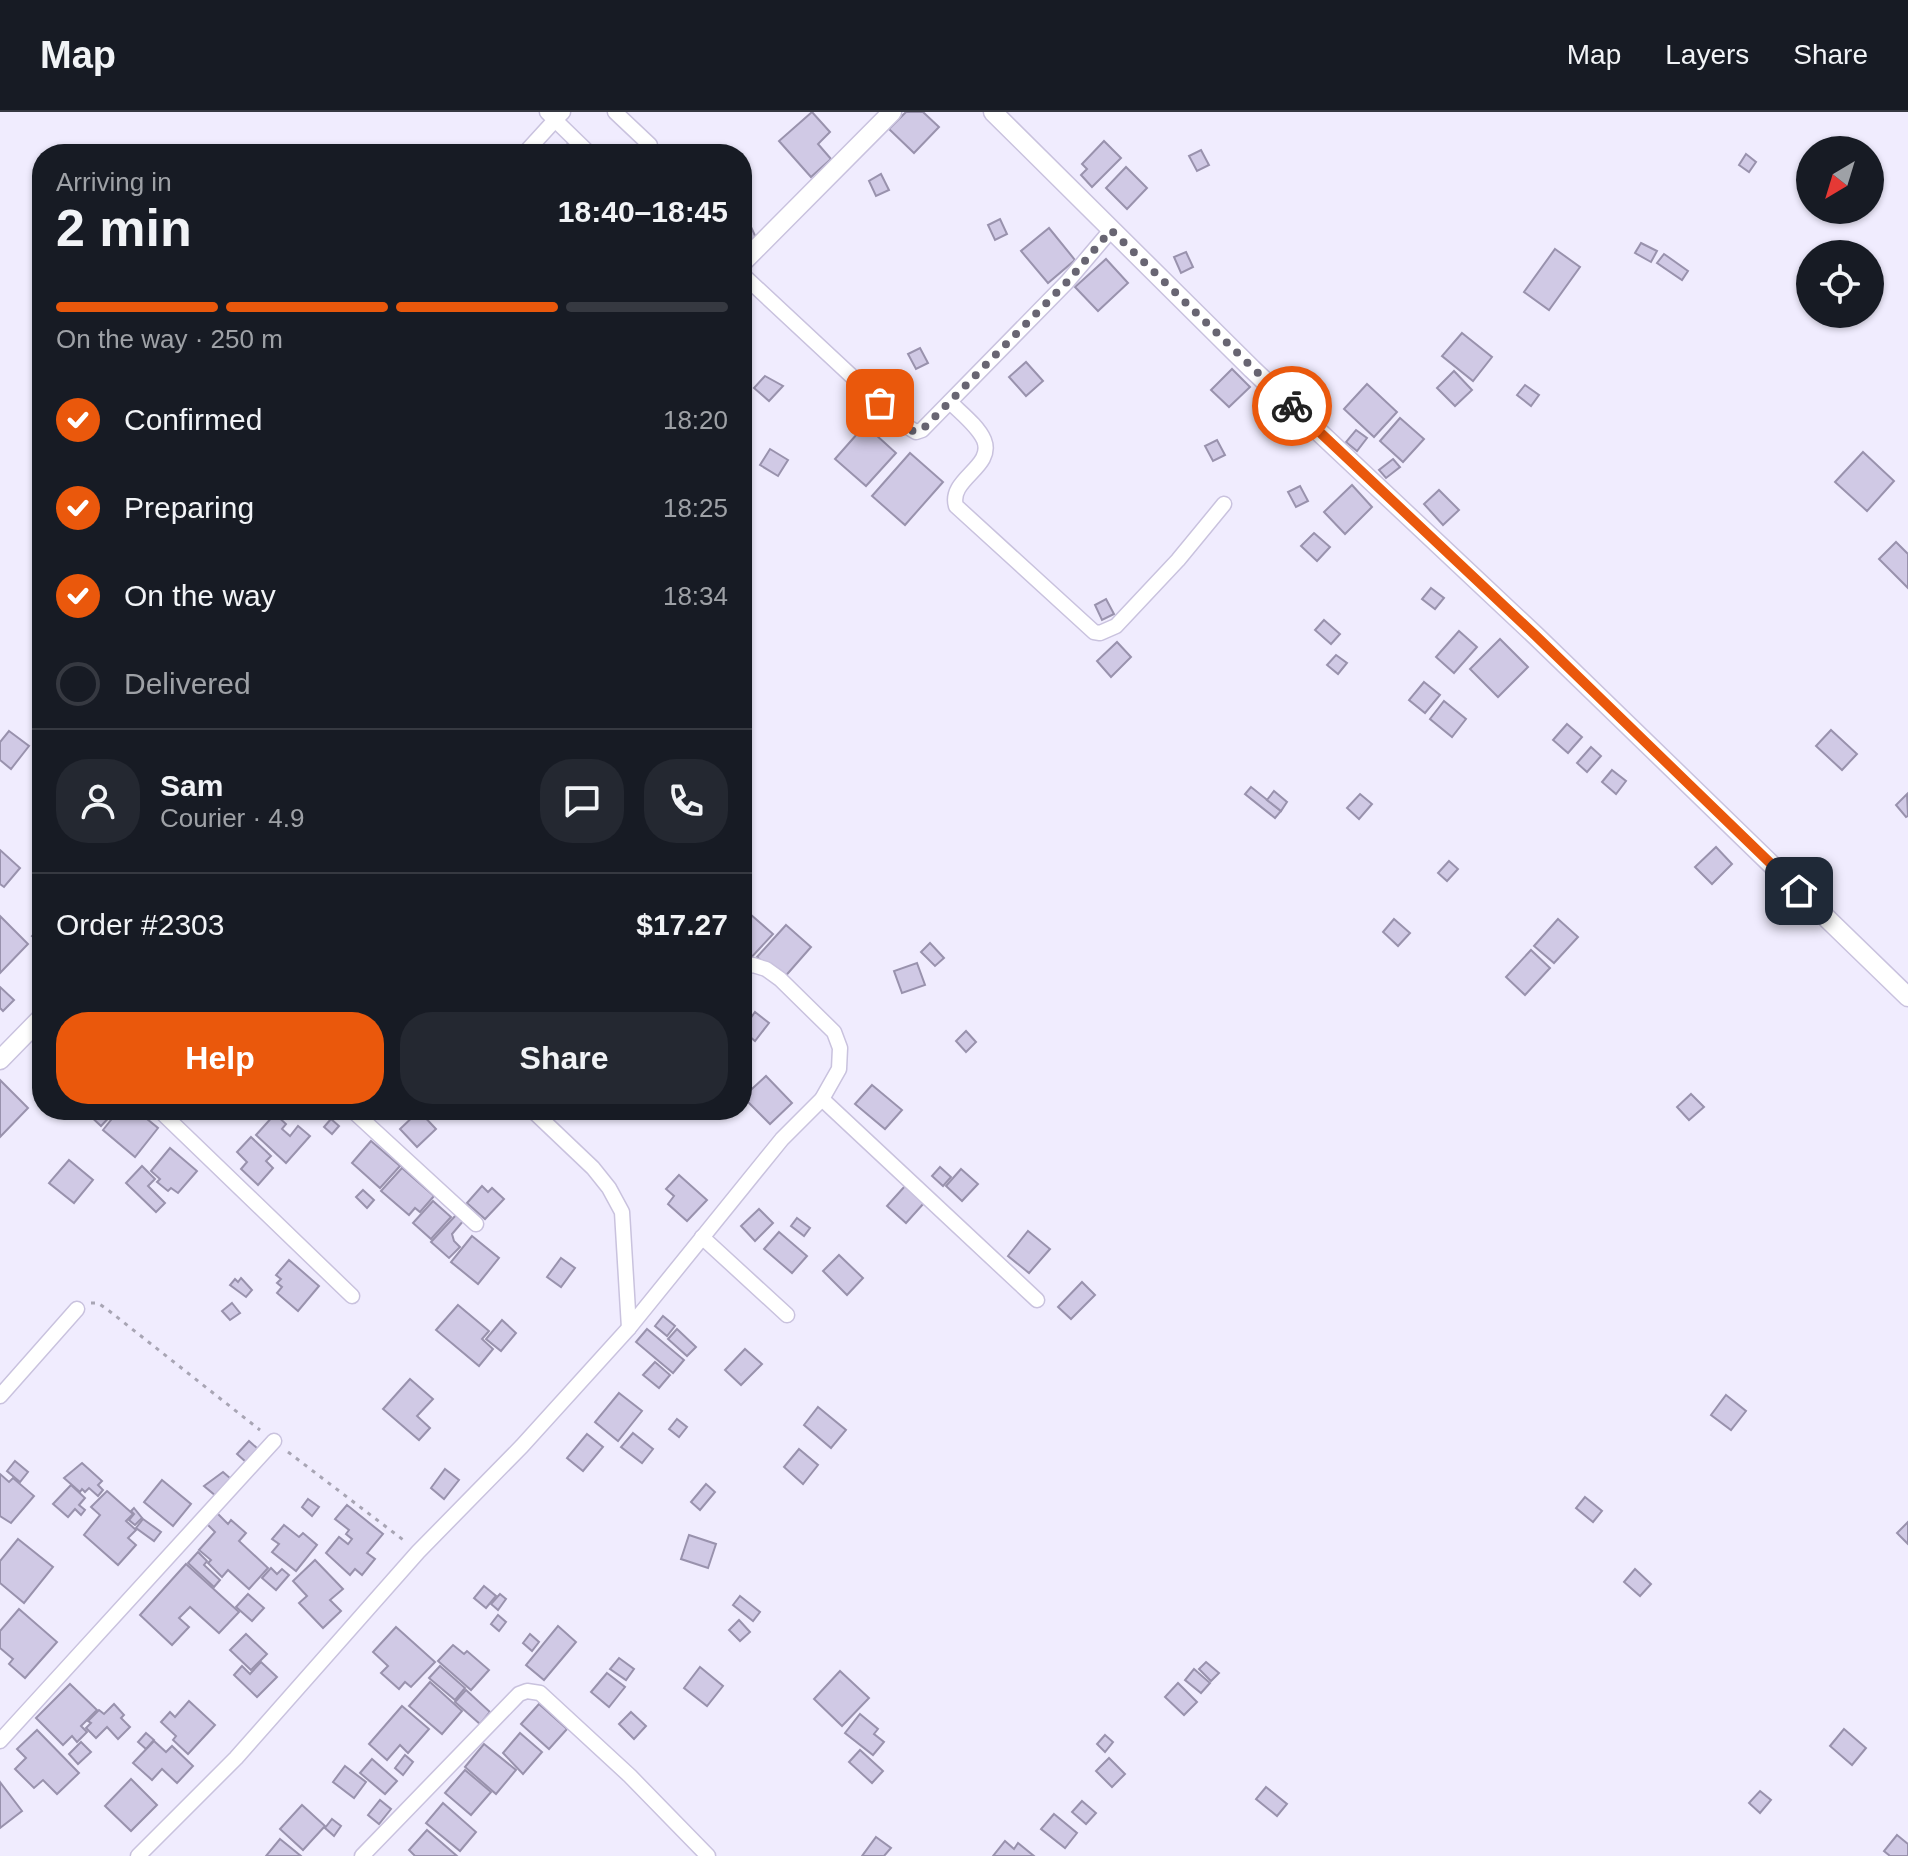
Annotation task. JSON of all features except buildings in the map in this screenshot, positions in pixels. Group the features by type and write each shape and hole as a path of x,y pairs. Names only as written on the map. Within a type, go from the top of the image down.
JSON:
{"street":[{"path":"615,112 649,144"},
{"path":"752,253 892,112"},
{"path":"993,112 1252,369 1536,636 1908,997"},
{"path":"532,144 555,115 581,144"},
{"path":"752,283 911,431 922,430 1067,282 1111,230"},
{"path":"950,402 983,437 986,445 981,460 958,487 954,499 956,506 1094,632 1100,633 1116,626 1178,560 1224,504"},
{"path":"138,1856 236,1758 418,1552 522,1446 629,1328 782,1139 822,1099 839,1069 841,1059 834,1032 780,979 766,969 752,965"},
{"path":"0,1060 32,1027"},
{"path":"822,1099 1037,1300"},
{"path":"169,1120 352,1296"},
{"path":"363,1120 476,1224"},
{"path":"543,1120 593,1168 622,1212 629,1328"},
{"path":"702,1237 787,1315"},
{"path":"0,1396 77,1309"},
{"path":"0,1741 274,1441"},
{"path":"372,1852 519,1694 527,1691 540,1693 630,1776 708,1856"}],"path":[{"path":"77,1309 87,1303 98,1303 108,1310 418,1552"}],"way so far":[{"path":"880,403 911,431 922,430 1067,282 1111,230 1292,406"}],"route":[{"path":"1292,406 1536,636 1799,891"}]}
